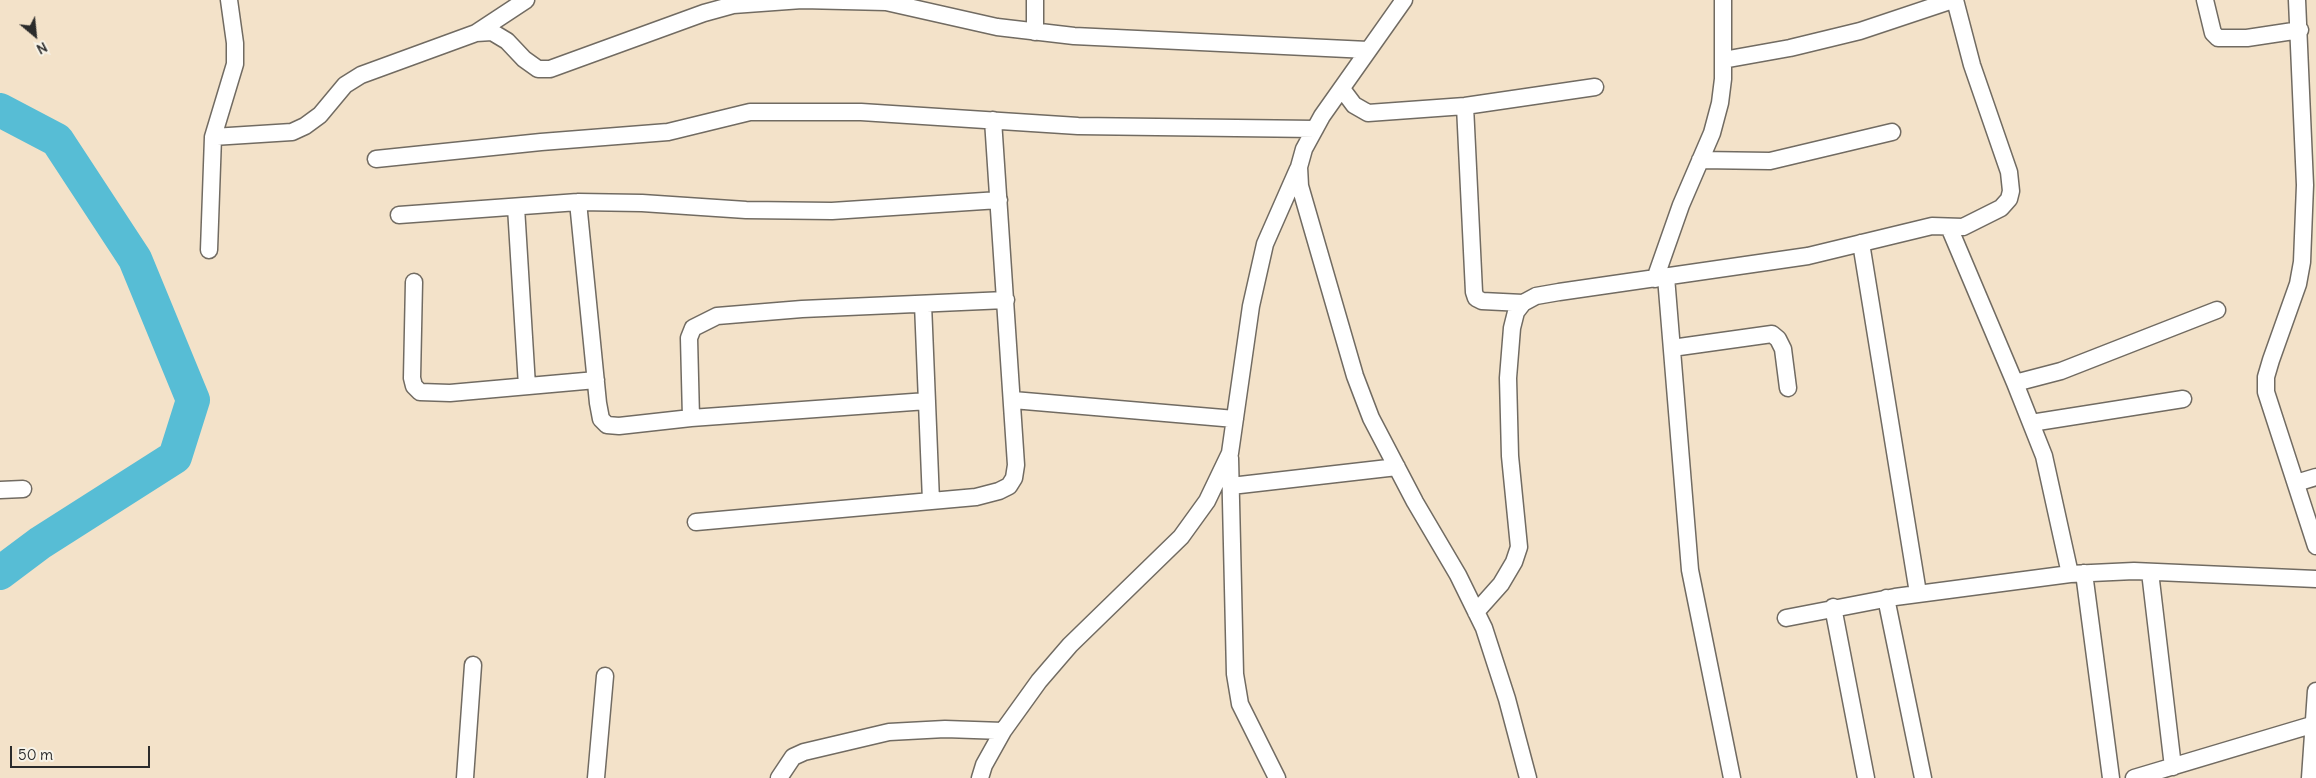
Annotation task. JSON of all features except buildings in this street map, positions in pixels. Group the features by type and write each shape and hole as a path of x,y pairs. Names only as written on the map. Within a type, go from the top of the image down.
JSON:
{"street":[{"path":"209,250 213,137 234,64 235,43 229,0"},
{"path":"213,137 292,132 320,115 345,85 361,76 476,33 526,0"},
{"path":"1035,0 1036,32"},
{"path":"1277,778 1240,704 1235,674 1230,453 1250,306 1265,244 1299,167 1304,149 1315,129 1368,50 1404,0"},
{"path":"1723,0 1723,60 1720,103 1712,133 1700,160 1661,278 1672,348 1690,570 1732,778"},
{"path":"1476,612 1501,584 1514,562 1519,547 1510,456 1508,378 1512,328 1516,312 1523,303 1536,296 1560,292 1808,256 1932,226 1964,227 1979,221 2001,208 2009,199 2011,191 2009,172 1972,65 1954,0 1860,31 1790,48 1723,60"},
{"path":"2205,0 2213,33 2218,38 2247,38 2300,30"},
{"path":"2297,0 2310,153 2305,185 2308,269 2266,377 2266,392 2316,546"},
{"path":"476,33 492,32 538,69 550,69 704,13 733,5 786,1 886,2 929,6 996,27 1074,36 1368,50"},
{"path":"1342,89 1354,105 1368,113 1465,106 1595,87"},
{"path":"1465,106 1474,292 1476,298 1482,301 1523,303"},
{"path":"376,160 541,142 668,132 750,112 861,112 1078,126 1315,129"},
{"path":"696,522 976,497 999,491 1009,486 1014,478 1016,465 994,120"},
{"path":"1700,160 1770,161 1892,132"},
{"path":"1299,167 1300,186 1355,376 1371,418 1414,502 1458,574 1484,628 1504,690 1528,778"},
{"path":"399,215 578,202 642,203 746,210 832,211 999,200"},
{"path":"578,202 601,419 608,425 619,426 691,418 927,402"},
{"path":"516,207 527,386"},
{"path":"1948,227 2015,382 2044,456 2077,573 2111,778"},
{"path":"1861,243 1918,594"},
{"path":"414,282 412,378 414,386 420,392 450,393 596,380"},
{"path":"691,418 689,338 693,328 717,316 1006,300"},
{"path":"923,304 931,501"},
{"path":"2015,382 2061,371 2218,310"},
{"path":"1672,348 1772,334 1778,339 1783,349 1788,388"},
{"path":"2031,423 2183,399"},
{"path":"1012,400 1235,419"},
{"path":"980,778 984,765 1003,731 1039,681 1070,645 1181,537 1207,501 1230,453"},
{"path":"1231,486 1397,467"},
{"path":"2296,483 2316,476"},
{"path":"0,490 23,489"},
{"path":"2150,572 2179,770"},
{"path":"1786,618 1886,598 2077,573 2150,572 2316,579"},
{"path":"1886,598 1923,778"},
{"path":"1834,607 1866,778"},
{"path":"465,778 473,665"},
{"path":"596,778 605,676"},
{"path":"2310,778 2316,691"},
{"path":"2134,778 2179,770 2314,724"},
{"path":"779,778 793,758 804,752 862,737 889,732 945,729 1003,731"}],"waterway":[{"path":"0,110 57,140 135,259 193,400 175,457 40,543 0,573"}]}
